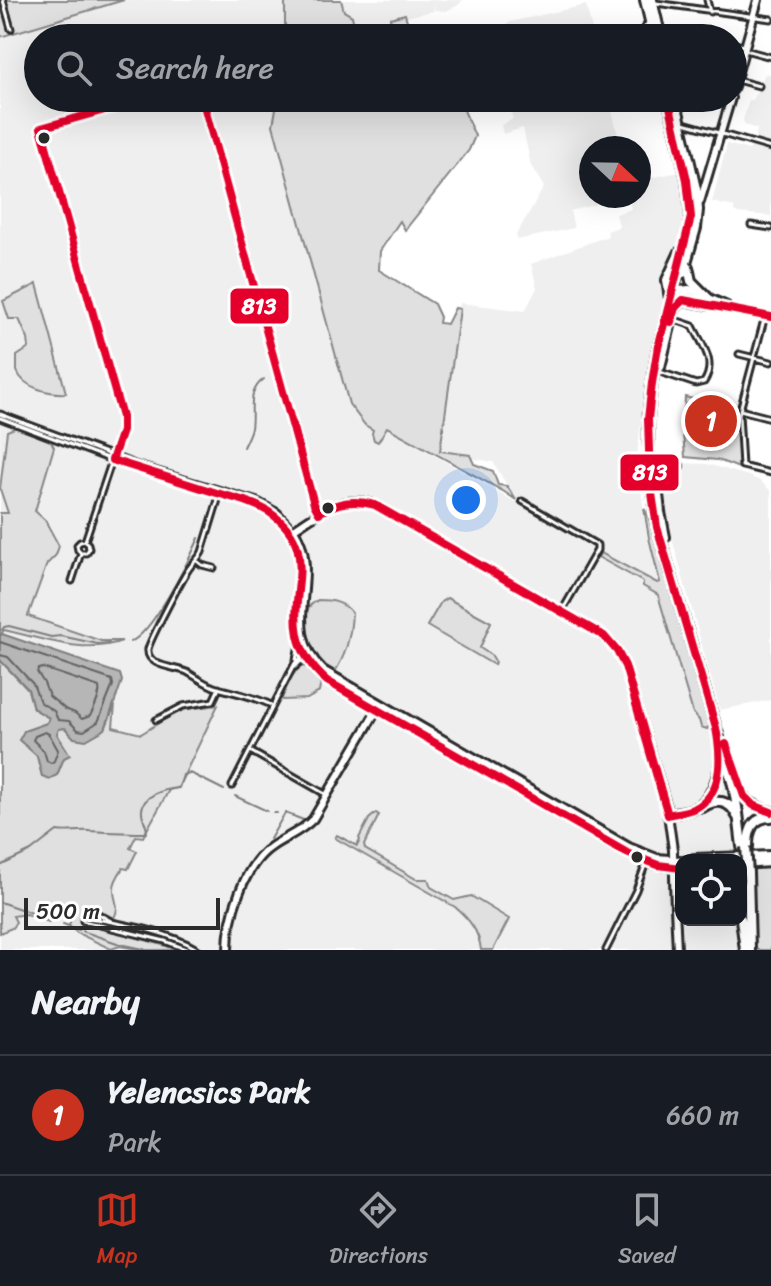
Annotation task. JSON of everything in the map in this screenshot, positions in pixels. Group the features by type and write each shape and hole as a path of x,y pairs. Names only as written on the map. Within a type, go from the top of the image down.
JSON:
{"main road":[{"path":"650,1 652,24"},
{"path":"650,1 655,24"},
{"path":"673,112 696,189 698,210 688,259 673,288 672,319 657,370 653,432 657,496 665,536 740,791 753,805 771,815"},
{"path":"673,288 667,280 687,237 691,217 676,112"},
{"path":"688,259 691,281 709,301"},
{"path":"709,301 683,300 672,306 648,419 648,445 652,505 657,527 736,799 745,847"},
{"path":"657,496 663,473 678,466"},
{"path":"668,815 698,807 713,788 721,758 716,728"},
{"path":"731,762 740,803 745,854"},
{"path":"668,815 693,813 713,801 725,802 735,813 745,847"},
{"path":"745,847 752,825 760,818 771,815"},
{"path":"747,859 771,859"},
{"path":"747,869 771,859"},
{"path":"742,926 747,950"},
{"path":"746,926 747,950"}],"street":[{"path":"3,0 11,29"},
{"path":"707,0 710,12"},
{"path":"747,42 758,0"},
{"path":"650,1 771,19"},
{"path":"647,24 650,20"},
{"path":"747,49 771,57"},
{"path":"747,83 759,86"},
{"path":"698,210 726,112"},
{"path":"678,128 687,123 771,148"},
{"path":"751,225 771,228"},
{"path":"673,288 741,311 768,316 740,410 742,466 771,473"},
{"path":"657,370 696,384 708,377 709,357 693,326 672,319"},
{"path":"698,351 704,348"},
{"path":"739,354 771,362"},
{"path":"740,410 771,418"},
{"path":"0,416 112,460 220,492"},
{"path":"0,416 266,509 292,531 302,545 306,569 301,622 312,666"},
{"path":"85,541 112,460"},
{"path":"220,492 197,561 189,568 148,650 151,659 157,663 273,706"},
{"path":"292,531 338,503 353,500 369,502 602,635 623,661 668,815 676,854"},
{"path":"522,501 598,546 562,611"},
{"path":"292,531 301,566 296,618 299,649 294,664"},
{"path":"81,553 89,548 85,541"},
{"path":"81,553 77,545 85,541"},
{"path":"72,581 81,553"},
{"path":"197,561 214,568"},
{"path":"299,640 307,653 330,676 378,707 651,860 668,874 674,890"},
{"path":"232,786 294,664 307,653"},
{"path":"288,676 304,661 327,681 378,707"},
{"path":"156,720 184,705 213,701 219,688"},
{"path":"358,699 368,711 365,731"},
{"path":"229,950 230,928 237,899 257,859 309,823 328,796 378,707"},
{"path":"250,751 328,796"},
{"path":"606,950 651,860 668,854 672,841"},
{"path":"672,841 678,854"},
{"path":"651,860 675,864"},
{"path":"675,886 677,950"},
{"path":"85,919 89,911 94,911 118,924"},
{"path":"85,919 173,938 199,950"},
{"path":"85,919 170,942 188,950"}],"shaded area":[{"path":"0,0 33,24 24,24 24,112 289,112 359,412 515,502 493,462 440,453 460,303 525,311 537,288 531,264 608,236 607,231 619,227 616,214 631,208 651,208 651,178 679,172 685,204 683,238 662,281 666,291 647,366 637,457 647,537 660,578 665,577 733,815 734,854 675,854 675,926 737,926 738,950 0,950 0,37 5,35"},
{"path":"0,0 124,0 44,24 24,24 24,30 0,37"},
{"path":"124,0 297,0 294,24 43,24"},
{"path":"285,0 341,0 344,11 352,16 354,24 285,24"},
{"path":"341,0 463,0 446,11 435,10 433,2 434,11 391,18 392,24 354,24 352,16 344,11"},
{"path":"586,5 591,24 507,24"},
{"path":"405,14 408,24 391,24 390,18"},
{"path":"765,74 771,74 771,216 738,213 734,207 712,202 727,144 749,150 754,144 757,129 745,125 743,120 749,100 753,100"},
{"path":"275,112 465,112 475,136 469,150 405,230 400,221 380,251 379,270 434,304 440,317 439,323 447,324 455,308 460,309 440,451 470,455 474,464 493,471 498,485 507,486 516,500 387,427 378,442 374,440 373,430 365,425 349,404 273,125"},
{"path":"511,112 612,112 618,136 579,136 579,208 582,208 570,211 574,228 517,240 516,235 544,187 531,166 523,128 503,134 501,125 513,119"},
{"path":"37,284 66,393 31,386 17,371 17,356 29,348 28,339 19,319 9,319 3,301"},
{"path":"685,397 737,410 739,468 718,460 685,457"},
{"path":"17,427 51,441 54,447 35,511 47,522 59,546 56,555 47,564 28,616 101,641 122,641 78,646 4,630 0,636 0,513 8,513 0,489 7,431"},
{"path":"659,459 707,464 749,476 771,491 771,700 720,710 673,542"},
{"path":"644,508 710,724 707,729 701,727 693,713 658,595 643,586 643,582 598,557 601,553 660,582"},
{"path":"447,598 491,622 480,648 492,656 494,665 427,626 441,602"},
{"path":"318,600 337,602 352,613 347,644 334,673 318,659 307,638 306,615 310,606"},
{"path":"0,660 28,690 33,708 49,718 47,723 24,731 37,756 42,776 57,775 64,757 57,733 59,728 105,729 115,705 113,727 141,734 180,710 218,705 178,788 169,790 143,837 136,836 130,848 137,851 128,869 123,868 114,885 117,910 114,918 124,934 180,950 142,950 120,946 111,949 69,926 73,910 62,917 52,915 49,922 26,914 13,916 16,922 12,928 0,933"},
{"path":"303,666 321,682 319,692 307,699 283,700 290,680"},
{"path":"376,813 379,815 364,845 365,849 416,879 428,879 431,887 454,900 471,896 509,919 493,950 481,950 472,926 455,907 335,838 337,835 357,846 369,819"},
{"path":"771,865 771,950 754,950 751,866"}],"water":[{"path":"2,634 120,674 122,681 105,729 86,740 74,738 65,728 59,729 57,734 70,755 64,758 57,775 49,779 42,776 37,756 19,740 24,731 47,723 49,718 33,708 28,689 0,660"}],"waterway":[{"path":"243,447 251,428 253,395 264,379"},
{"path":"130,642 149,626 159,612 199,538"},
{"path":"2,630 9,626 51,637 109,643"},
{"path":"0,866 31,851 57,831 147,833 142,813 145,802 161,792 179,788 183,775 189,773 224,790"},
{"path":"235,796 267,811"},
{"path":"285,813 306,821"},
{"path":"270,839 285,813"},
{"path":"233,943 235,920 242,898 264,857"},
{"path":"0,902 55,921"},
{"path":"63,924 79,930"},
{"path":"82,931 144,949"}],"transit line":[{"name":"813","path":"41,128 98,112"},
{"name":"813","path":"206,112 319,513"},
{"name":"813","path":"668,815 688,811 707,799 719,770 716,728 657,527 650,480 648,419 652,383 691,217 687,180 671,112"},
{"name":"813","path":"41,128 122,417 122,431 112,460"},
{"name":"813","path":"671,322 675,308 683,300 771,317"},
{"name":"813","path":"112,460 250,503 269,512 285,525 299,554 298,635 309,661 327,681 629,854 658,865 675,867"},
{"name":"813","path":"319,513 346,503 375,505 604,636 625,666 668,815"},
{"name":"813","path":"726,744 744,796 753,805 771,812"}],"place":[{"name":"Yelencsics Park","path":"711,421"}]}
